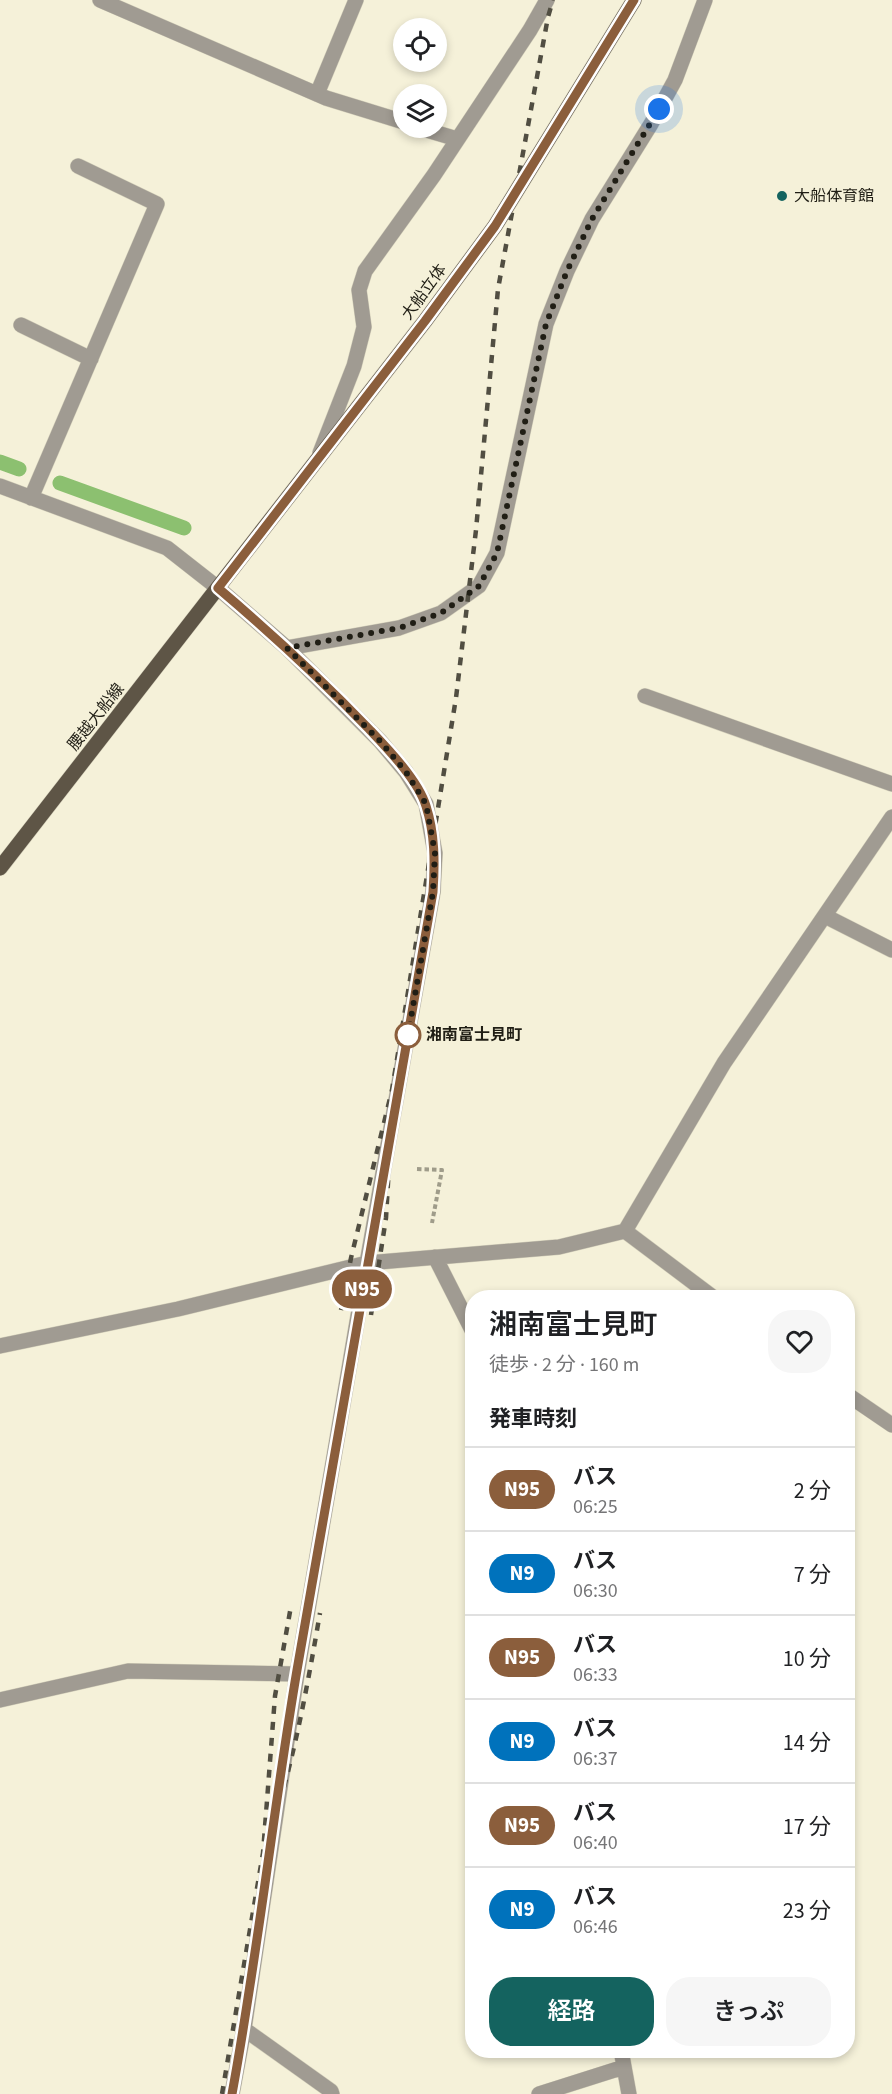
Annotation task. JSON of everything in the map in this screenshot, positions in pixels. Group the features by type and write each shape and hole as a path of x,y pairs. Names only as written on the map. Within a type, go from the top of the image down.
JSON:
{"main road":[{"name":"大船立体","path":"218,588 425,321 495,226 634,0"},
{"name":"腰越大船線","path":"0,868 218,588"}],"street":[{"path":"100,0 317,94 393,118"},
{"path":"317,94 356,0"},
{"path":"317,461 354,366 364,327 359,290 364,271 434,175 530,30 547,0"},
{"path":"287,648 399,628 441,613 479,586 497,553 546,324 567,271 592,219 651,124 675,80 705,0"},
{"path":"447,136 458,139"},
{"path":"32,498 157,204 78,166"},
{"path":"21,325 91,359"},
{"path":"0,486 167,548 218,588 287,648 357,717 406,772 426,804 435,853 433,892 297,1674 244,2029 232,2094"},
{"path":"645,696 892,784"},
{"path":"0,1346 178,1310 367,1263 560,1247 626,1231 724,1063 892,817"},
{"path":"825,916 892,950"},
{"path":"626,1231 703,1290"},
{"path":"435,1257 465,1316"},
{"path":"855,1400 892,1425"},
{"path":"0,1700 128,1671 297,1674"},
{"path":"244,2029 331,2091 332,2094"},
{"path":"622,2058 629,2094"},
{"path":"539,2094 624,2067"}],"waterway":[{"path":"0,462 19,469"},
{"path":"60,483 184,528"}],"railway":[{"path":"341,1310 351,1258 392,1090 456,698 476,530 498,289 553,0"},
{"path":"371,1315 386,1218 392,1114"},
{"path":"222,2094 263,1853 275,1696 291,1606"},
{"path":"270,1833 293,1752 320,1613"}],"bus line":[{"name":"N95","path":"232,2094 244,2029 297,1674 433,892 435,853 426,804 406,772 334,693 287,648 218,588 425,321 495,226 634,0"}],"place":[{"name":"大船体育館","path":"782,196"},
{"name":"湘南富士見町","path":"408,1035"}],"route":[{"path":"408,1035 433,892 435,853 426,804 406,772 380,741 287,648 399,628 441,613 479,586 497,553 546,324 567,271 592,219 659,109"}]}
